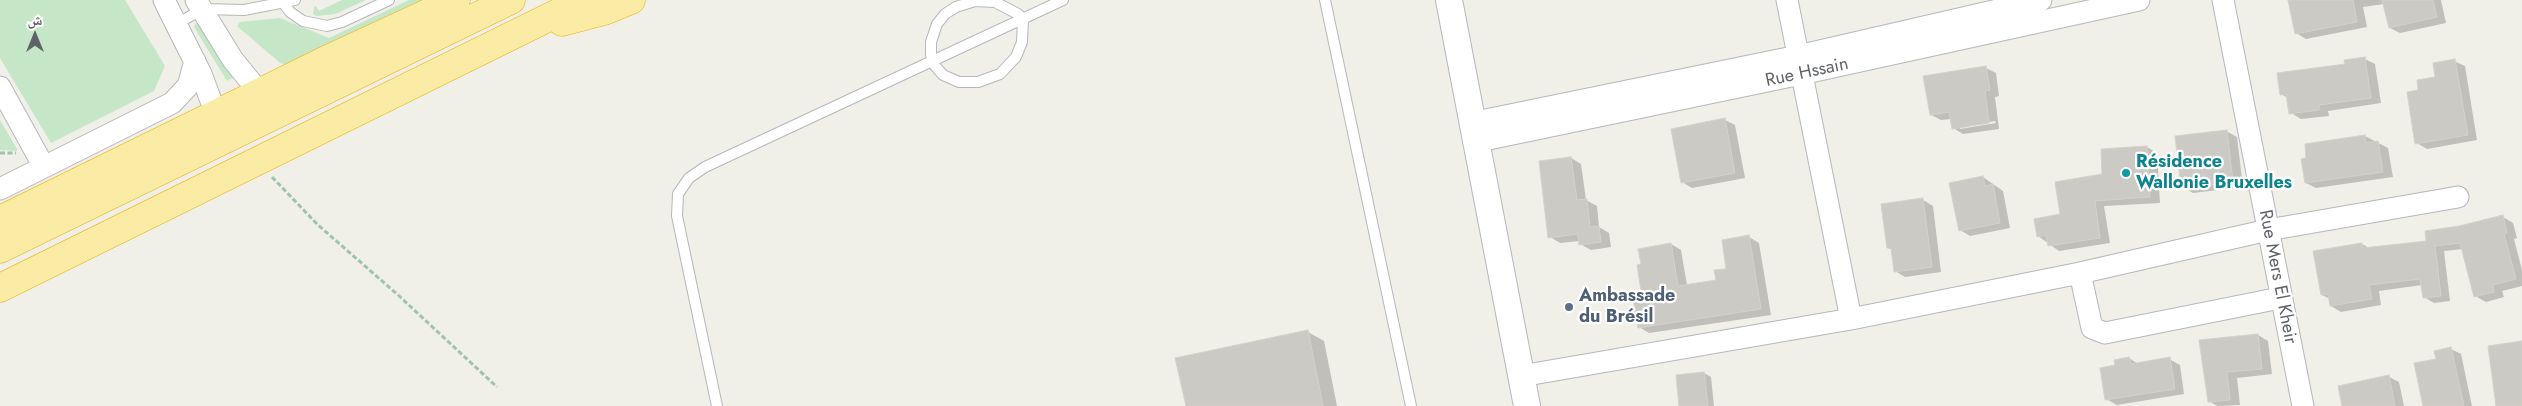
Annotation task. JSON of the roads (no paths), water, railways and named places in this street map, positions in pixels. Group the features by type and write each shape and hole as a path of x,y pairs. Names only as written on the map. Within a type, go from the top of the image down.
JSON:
{"highway":[{"path":"0,220 260,92 456,0"},
{"path":"0,288 584,0"},
{"path":"533,25 581,18 631,0"},
{"path":"0,249 506,1"}],"street":[{"path":"164,0 178,23 216,114"},
{"path":"1448,0 1472,133 1527,406"},
{"path":"1787,0 1851,319"},
{"name":"Rue Hssain","path":"1799,65 2041,0"},
{"name":"Rue Hssain","path":"1472,133 1799,65 2139,0"},
{"name":"Rue Mers El Kheir","path":"2223,0 2280,298 2303,406"},
{"path":"200,5 233,60 260,92"},
{"path":"0,189 172,103 188,86 195,61"},
{"path":"0,87 44,167"},
{"path":"1521,376 1851,319 2080,273 2268,230 2458,197"},
{"path":"2080,273 2092,328 2104,333 2280,298"}],"lane":[{"path":"178,23 200,5 244,10 295,0"},
{"path":"282,2 303,21 327,26 342,22 388,0"},
{"path":"717,406 678,223 677,201 681,188 688,178 705,167 1063,0"},
{"path":"1325,0 1411,406"},
{"path":"975,1 995,2 1013,10 1023,19 1023,35 1020,50 1006,69 993,78 978,82 959,82 943,75 933,61 931,42 934,30 941,19 956,7 975,1"}],"place":[{"name":"Résidence Wallonie Bruxelles","path":"2126,173"},
{"name":"Ambassade du Brésil","path":"1569,307"}]}
